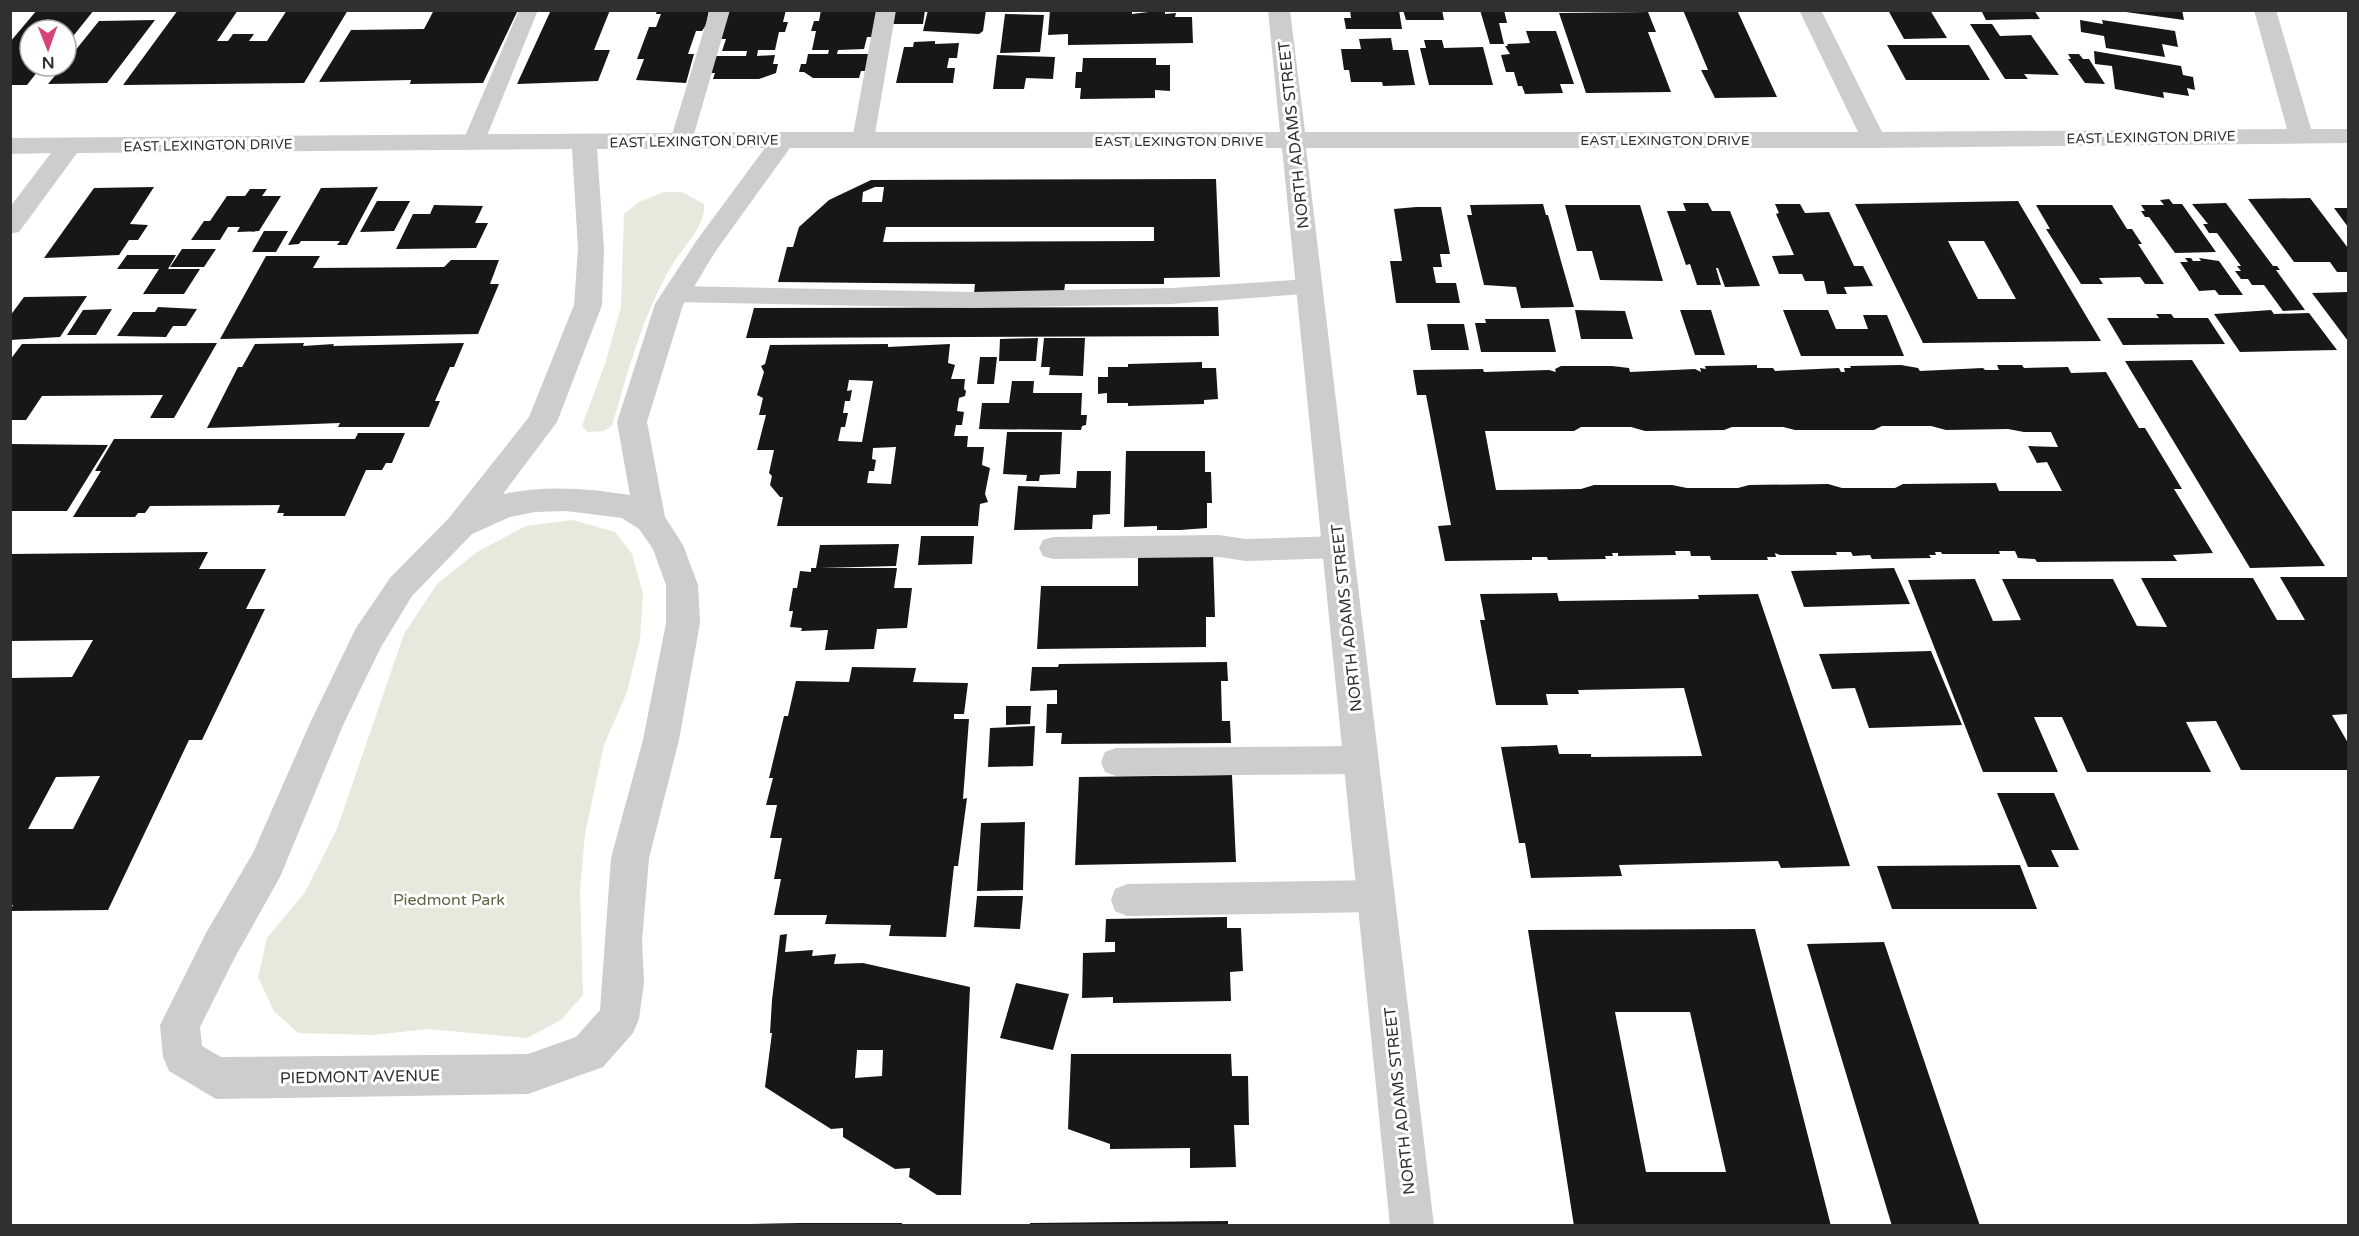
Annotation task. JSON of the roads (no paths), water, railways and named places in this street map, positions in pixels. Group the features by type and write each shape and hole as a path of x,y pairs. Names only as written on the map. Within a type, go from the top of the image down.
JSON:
{"street":[{"name":"NORTH ADAMS STREET","path":"1279,10 1412,1226"},
{"path":"1810,10 1874,140"},
{"path":"2265,10 2301,135"},
{"name":"EAST LEXINGTON DRIVE","path":"10,147 783,140 1874,140 2349,136"},
{"name":"PIEDMONT AVENUE","path":"584,142 591,249 588,305 542,422 460,527 401,588 368,638 327,723 267,865 209,965 180,1025 183,1057 216,1078 528,1074 589,1053 619,1019 630,858 661,740 683,623 682,585 667,545 650,520 632,422 669,304 706,246 783,140"},
{"path":"10,226 69,146"},
{"name":"PIEDMONT AVENUE","path":"460,527 504,506 556,499 629,507 650,520"}],"lane":[{"path":"473,143 529,10"},
{"path":"681,141 720,10"},
{"path":"863,140 886,10"},
{"path":"675,294 972,300 1171,296 1310,287"},
{"path":"1053,548 1219,546 1246,550 1339,547"},
{"path":"1116,762 1362,760"},
{"path":"1127,900 1377,896"}],"park label":[{"name":"Piedmont Park","path":"449,899"}]}
